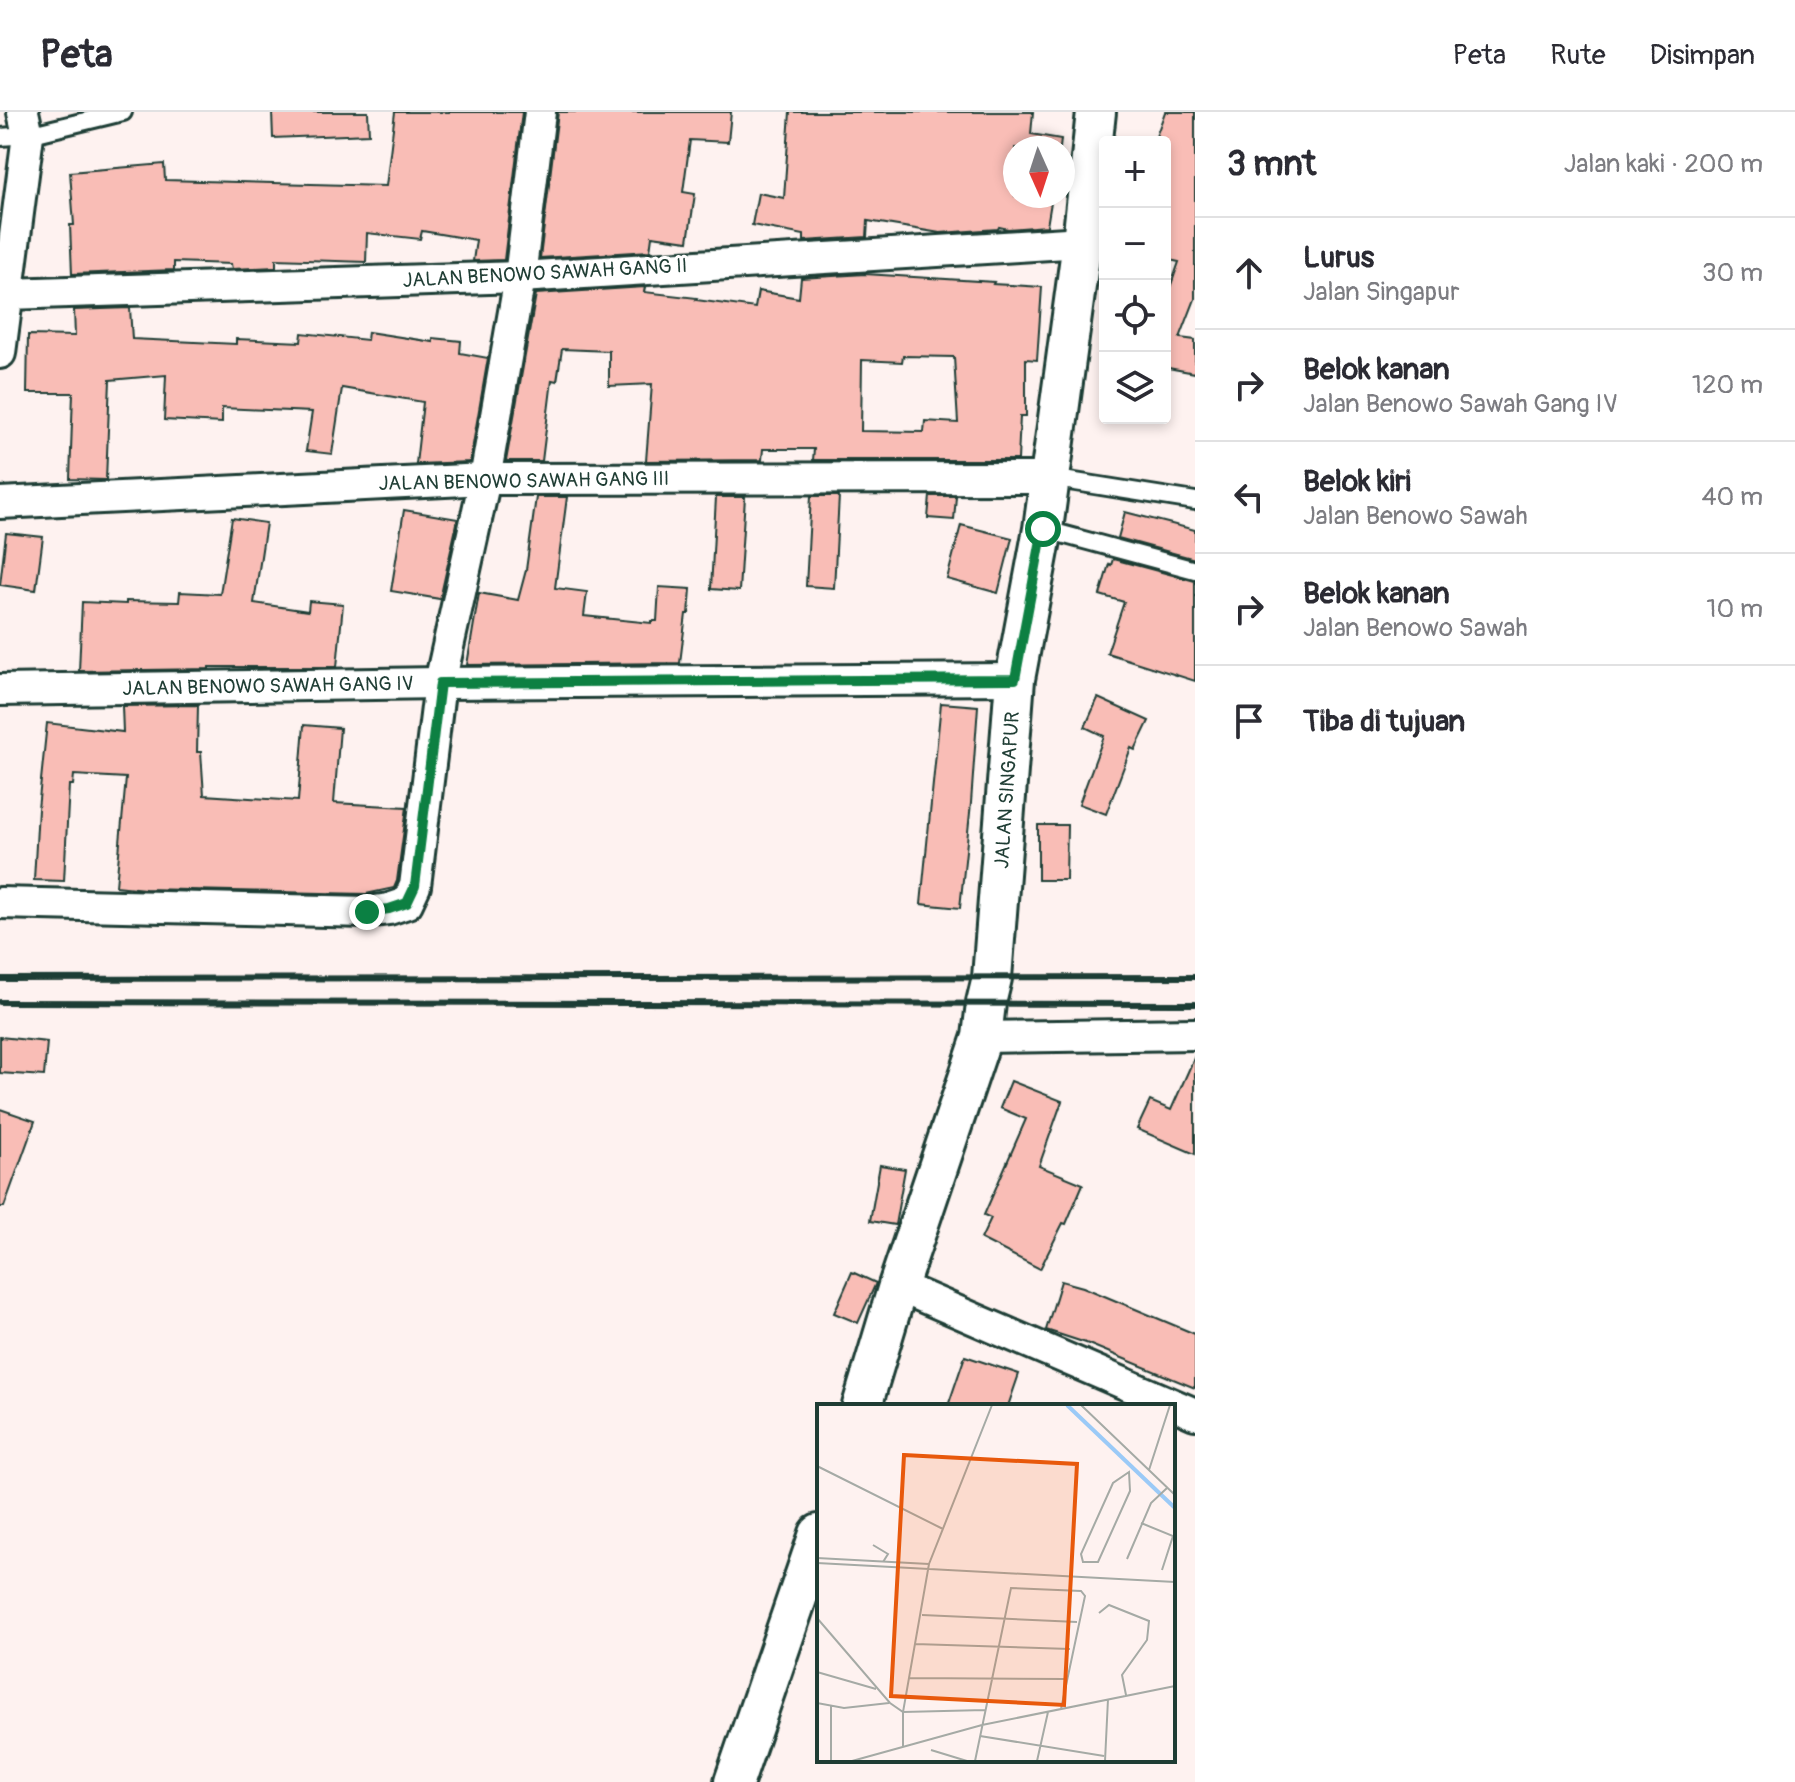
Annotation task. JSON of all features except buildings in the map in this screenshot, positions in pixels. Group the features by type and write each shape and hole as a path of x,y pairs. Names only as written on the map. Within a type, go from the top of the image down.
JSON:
{"street":[{"path":"0,903 367,912 407,903 415,886 440,683 485,479 520,277 540,112"},
{"name":"JALAN SINGAPUR","path":"863,1404 898,1286 982,1037 992,978 1015,679 1043,529 1082,242 1096,112"},
{"path":"0,353 8,294 18,130"},
{"name":"JALAN BENOWO SAWAH GANG II","path":"8,294 520,277 1082,242"},
{"name":"JALAN BENOWO SAWAH GANG III","path":"0,503 485,479 1049,478"},
{"name":"JALAN BENOWO SAWAH GANG IV","path":"0,690 1015,679"},
{"path":"982,1037 1195,1034"},
{"path":"898,1286 1172,1404"},
{"path":"1175,1405 1195,1414"},
{"path":"734,1782 817,1540"}],"lane":[{"path":"18,130 123,112"},
{"path":"1049,478 1195,501"},
{"path":"1043,529 1195,570"}],"railway":[{"path":"0,979 1195,977"},
{"path":"0,1002 1195,1004"}],"route":[{"path":"367,912 407,903 415,886 440,683 1015,679 1043,529"}]}
